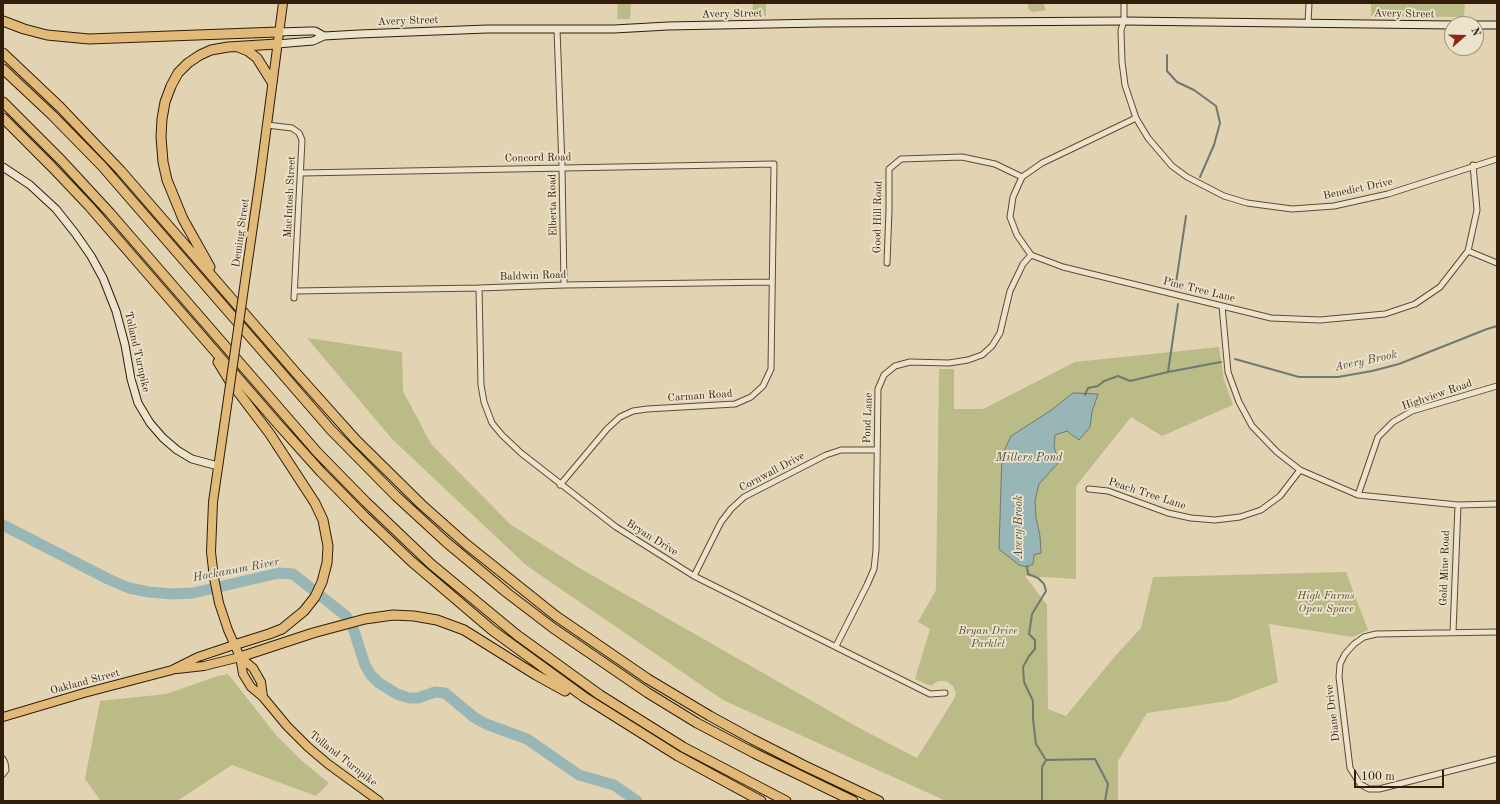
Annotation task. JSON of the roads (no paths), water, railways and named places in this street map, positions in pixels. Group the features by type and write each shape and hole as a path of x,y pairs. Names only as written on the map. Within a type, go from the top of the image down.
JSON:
{"highway":[{"path":"3,21 32,31 75,39 147,38 278,32"},
{"path":"222,287 190,232 174,199 163,162 161,146 163,110 174,80 183,68 206,52 237,46 277,44"},
{"path":"237,46 248,51 257,58 272,82"},
{"path":"3,53 49,96 109,158 317,397 384,469 447,527 522,590 566,624 612,656 694,707 775,752 879,801"},
{"path":"3,69 52,115 112,178 331,430 396,496 446,542 506,592 553,628 648,693 747,750 853,801"},
{"path":"3,102 110,212 318,452 366,502 431,564 517,635 595,691 683,747 786,801"},
{"path":"3,118 85,202 321,472 395,546 443,589 497,634 553,676 619,720 678,756 760,801"},
{"path":"204,338 229,380 270,434 318,508 324,526 328,546 327,563 322,582 311,603 297,617 282,628 234,645"},
{"path":"240,656 364,619 393,615 414,616 437,620 473,634 536,674 619,720"}],"main road":[{"name":"Deming Street","path":"218,466 267,124 282,3"},
{"name":"Avery Street","path":"277,44 313,41 324,36 470,30 614,29 668,26 821,23 1124,21 1444,25"},
{"path":"1484,25 1497,25"},
{"name":"Avery Street","path":"278,32 315,31 324,36"},
{"name":"Tolland Turnpike","path":"3,167 30,185 56,209 91,256 103,278 116,311 134,391 138,403 150,423 163,438 177,450 192,459 218,466 211,532 214,573 219,603 234,645 240,656 243,674 251,687 264,697 284,723 309,748 379,801"},
{"name":"Oakland Street","path":"172,670 198,656 234,645"},
{"name":"Oakland Street","path":"3,717 84,693 172,670 204,666 240,656"}],"street":[{"name":"Benedict Drive","path":"1124,3 1124,21 1121,30 1122,62 1125,85 1136,118 1148,138 1172,166 1187,177 1224,196 1247,203 1292,209 1341,205 1388,194 1497,159"},
{"path":"1308,23 1309,3"},
{"name":"Elberta Road","path":"557,29 562,167 564,285"},
{"path":"1031,255 1017,235 1010,217 1013,197 1022,177 1042,163 1136,118"},
{"name":"MacIntosh Street","path":"267,124 292,128 300,133 303,143 294,298"},
{"name":"Good Hill Road","path":"887,263 889,169 901,158 962,157 995,164 1022,177"},
{"name":"Concord Road","path":"302,173 774,164"},
{"name":"Carman Road","path":"560,485 607,429 620,417 632,411 735,404 751,397 763,386 771,369 774,164"},
{"name":"Pine Tree Lane","path":"1031,255 1063,267 1272,318 1320,320 1385,314 1415,304 1440,286 1468,251 1477,210 1473,166"},
{"path":"1468,251 1497,263"},
{"name":"Pond Lane","path":"836,646 874,569 876,550 878,389 884,375 895,366 910,362 949,363 968,360 982,355 992,346 1000,333 1010,291 1023,264 1031,255"},
{"name":"Baldwin Road","path":"295,291 772,282"},
{"name":"Bryan Drive","path":"479,288 481,386 484,402 492,423 521,453 560,485 616,527 694,576 930,694 945,693"},
{"path":"1222,306 1228,372 1239,402 1252,426 1277,452 1300,470 1358,495 1458,506 1497,504"},
{"name":"Highview Road","path":"1358,495 1378,437 1394,422 1412,411 1497,386"},
{"name":"Cornwall Drive","path":"694,576 721,522 731,509 744,497 826,455 841,450 877,450"},
{"name":"Peach Tree Lane","path":"1089,489 1108,491 1168,514 1215,520 1240,517 1261,510 1280,496 1300,470"},
{"name":"Gold Mine Road","path":"1453,632 1458,506"},
{"name":"Diane Drive","path":"1497,632 1376,634 1364,637 1354,644 1345,654 1340,664 1339,677 1350,768 1360,784 1369,789 1379,789 1497,759"},
{"path":"3,759 5,764 4,772"}],"water":[{"name":"Millers Pond","path":"1073,393 1098,394 1092,412 1090,427 1079,440 1067,431 1055,435 1054,447 1059,462 1039,484 1035,500 1041,553 1034,555 1033,564 1027,567 1019,565 999,549 1002,455 1011,436 1050,411"}],"waterway":[{"path":"1167,55 1167,71 1177,82 1194,90 1216,106 1220,123 1214,145 1200,177"},
{"path":"1176,283 1186,216"},
{"path":"1168,372 1178,304"},
{"name":"Avery Brook","path":"1235,359 1299,377 1338,377 1372,371 1399,364 1497,326"},
{"name":"Avery Brook","path":"1085,395 1088,388 1098,386 1104,381 1118,376 1130,381 1221,362"},
{"name":"Hockanum River","path":"3,525 108,579 129,588 149,592 173,594 193,593 279,573 293,574 346,616 353,628 365,665 371,675 379,683 397,694 409,698 418,698 435,692 445,693 475,718 486,724 527,739 579,775 614,785 637,801"},
{"name":"Avery Brook","path":"1027,566 1028,574 1038,578 1044,584 1046,591 1032,614 1029,634 1035,640 1035,649 1023,667 1024,682 1033,701 1033,719 1036,744 1046,760 1095,759 1108,784 1105,801"},
{"path":"1042,801 1042,767 1046,760"}],"park label":[{"name":"High Farms Open Space","path":"1326,602"},
{"name":"Bryan Drive Parklet","path":"988,637"}]}
